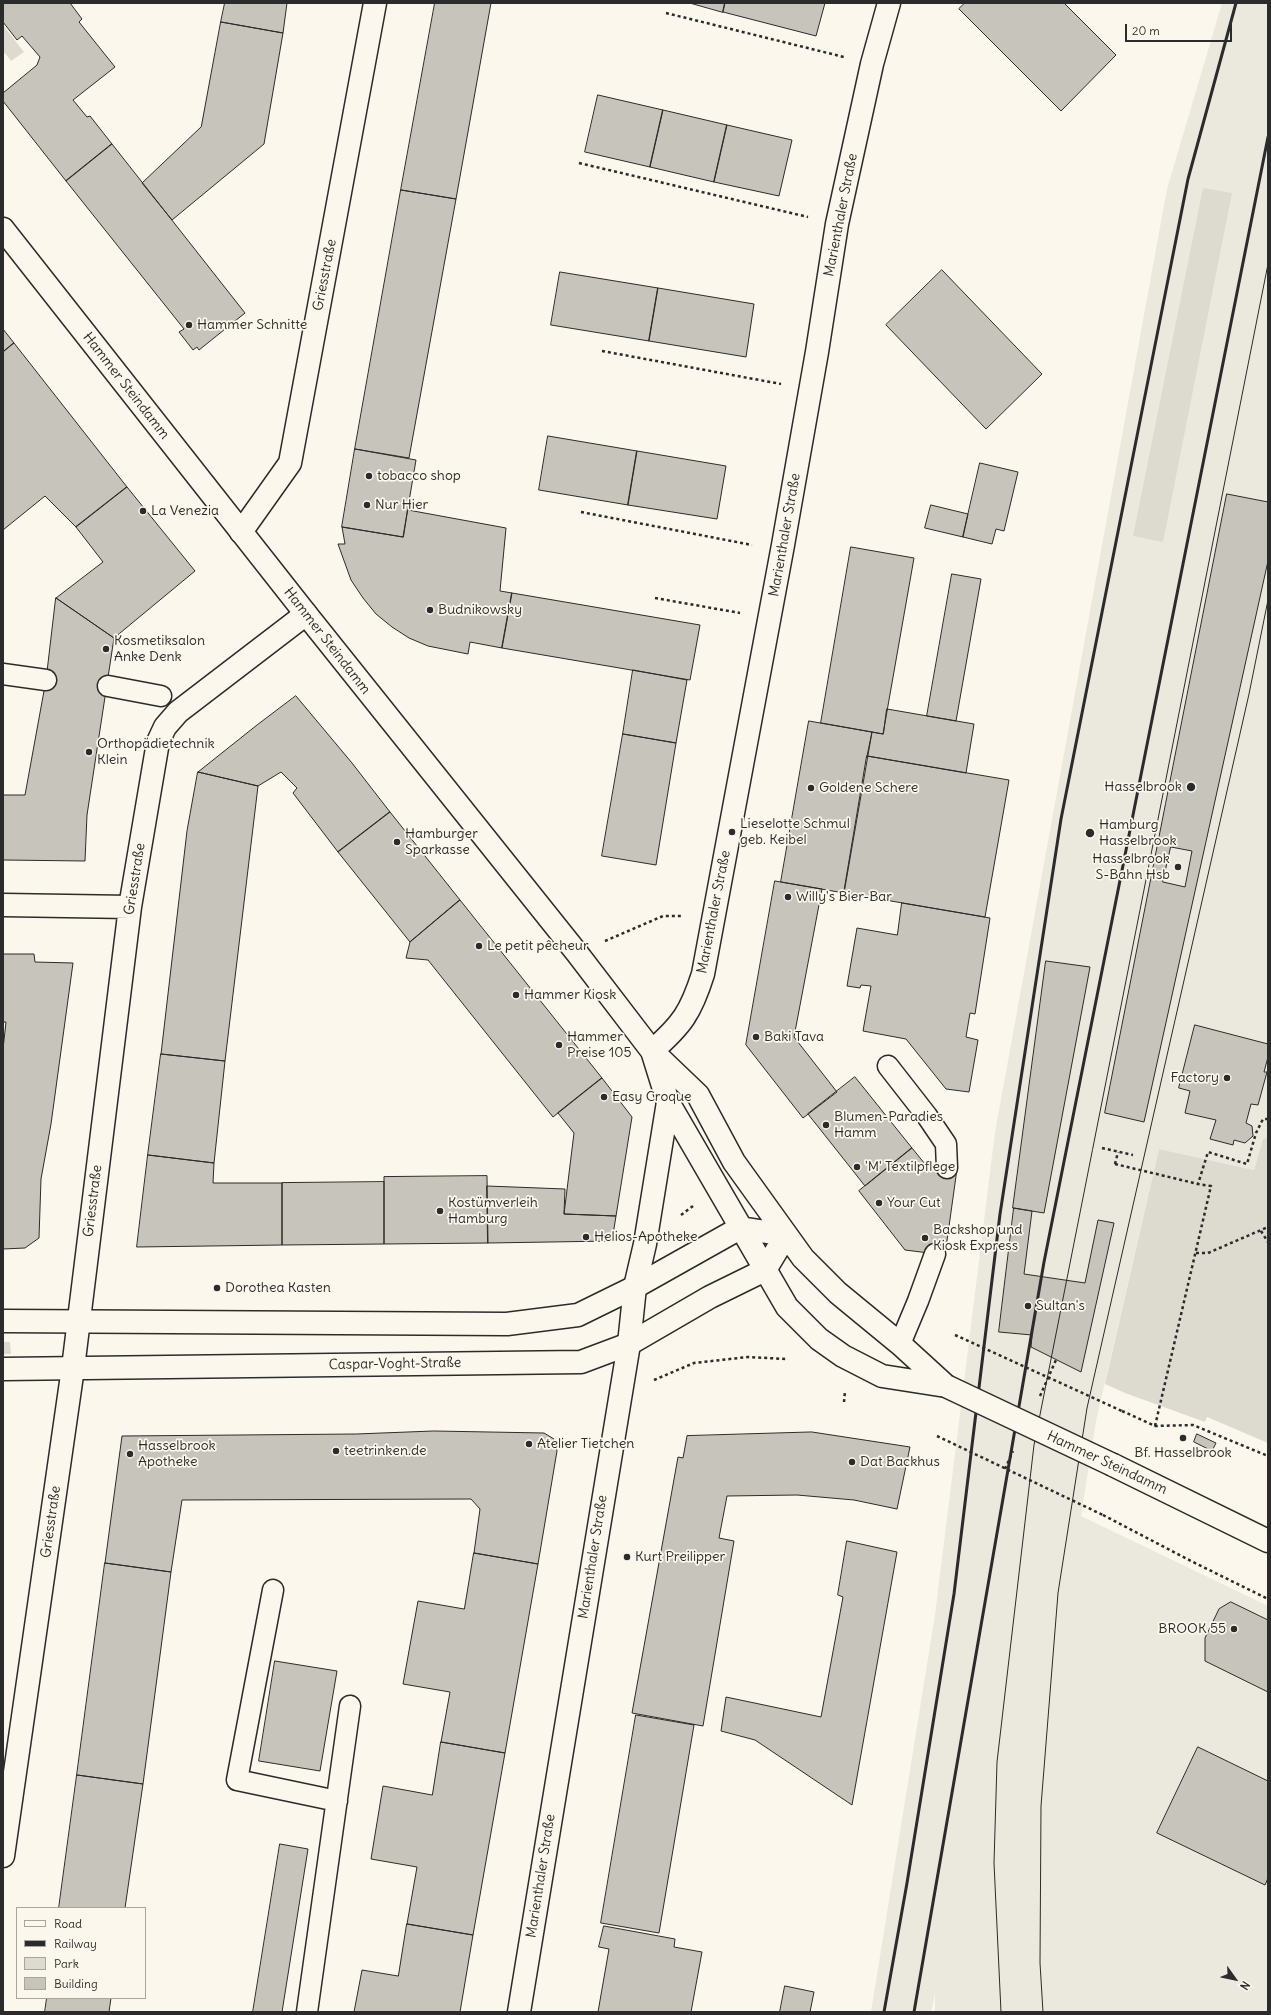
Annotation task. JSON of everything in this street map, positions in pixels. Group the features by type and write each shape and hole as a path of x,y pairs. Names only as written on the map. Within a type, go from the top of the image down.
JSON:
{"street":[{"name":"Griesstraße","path":"241,532 290,463 375,3"},
{"name":"Marienthaler Straße","path":"652,1051 677,1029 688,1013 703,974 712,917 770,618 811,390 837,224 872,64 889,3"},
{"name":"Hammer Steindamm","path":"3,229 306,614 577,953 652,1051 698,1096 734,1162 802,1258 838,1293 900,1344 946,1386"},
{"name":"Griesstraße","path":"3,1856 73,1368 130,907 158,742 165,727 178,712 306,614"},
{"path":"3,905 130,907"},
{"name":"Hammer Steindamm","path":"652,1051 668,1102 740,1228 787,1306 802,1324 819,1339 844,1356 882,1376 946,1386 1113,1465 1268,1541"},
{"name":"Marienthaler Straße","path":"519,2012 622,1382 630,1344 635,1286 645,1244 668,1102"},
{"path":"3,1322 78,1321 507,1324 578,1315 635,1286 740,1228 786,1235 765,1270"},
{"name":"Caspar-Voght-Straße","path":"3,1369 581,1362 630,1344 710,1297 765,1270"}],"lane":[{"path":"3,674 46,680"},
{"path":"108,686 161,696"},
{"path":"888,1066 927,1116 946,1144 947,1168"},
{"path":"900,1344 935,1254"},
{"path":"273,1590 237,1780 337,1801"},
{"path":"307,2012 350,1706"}],"path":[{"path":"666,12 872,64"},
{"path":"578,163 837,224"},
{"path":"602,352 811,390"},
{"path":"581,512 782,551"},
{"path":"656,598 770,618"},
{"path":"577,953 663,916 712,917"},
{"path":"1198,1184 1208,1152 1247,1164 1256,1134 1263,1119 1268,1119"},
{"path":"1102,1148 1133,1155"},
{"path":"1118,1152 1115,1164 1211,1186 1155,1426"},
{"path":"1196,1253 1208,1254 1268,1227"},
{"path":"1261,1231 1268,1242"},
{"path":"955,1335 1155,1426 1193,1425 1268,1456"},
{"path":"622,1382 655,1380 694,1363 748,1357 786,1360"},
{"path":"937,1436 1102,1515 1268,1599"}],"shaded area":[{"path":"1222,3 1268,3 1268,1137 1263,1139 1254,1170 1159,1149 1096,1421 1081,1516 1268,1606 1268,2012 935,2012 935,1994 931,2012 871,2012 935,1615 995,1132 1167,189"}],"green space":[{"path":"3,25 24,52 11,61 5,53 3,54"},
{"path":"1203,188 1232,193 1163,542 1133,536"},
{"path":"1268,1137 1268,1443 1207,1417 1205,1422 1125,1393 1105,1384 1159,1149 1254,1170 1263,1139"},
{"path":"3,1342 10,1342 11,1354 3,1354"}],"building":[{"path":"3,3 70,3 82,19 79,22 115,67 73,100 87,117 90,116 112,144 66,181 3,101 3,93 37,65 40,57 22,36 17,40 3,22"},
{"path":"225,3 287,3 283,33 221,22"},
{"path":"435,3 491,3 456,199 401,190"},
{"path":"690,3 725,3 723,12"},
{"path":"725,3 825,3 816,36 723,12"},
{"path":"965,3 1064,3 1116,55 1061,111 959,9"},
{"path":"221,22 283,33 264,144 172,220 142,183 201,127"},
{"path":"598,95 663,110 650,167 585,152"},
{"path":"663,110 727,125 714,182 650,167"},
{"path":"727,125 792,140 779,196 714,182"},
{"path":"112,144 245,313 199,350 197,347 193,350 179,332 184,329 66,181"},
{"path":"401,190 456,199 409,458 355,449"},
{"path":"942,270 1042,374 986,429 886,325"},
{"path":"560,272 658,288 649,341 551,325"},
{"path":"658,288 754,304 746,357 649,341"},
{"path":"3,329 14,343 3,352"},
{"path":"14,343 127,487 76,527 45,496 3,530 3,352"},
{"path":"548,436 637,451 628,505 539,490"},
{"path":"355,449 416,460 403,537 342,527"},
{"path":"637,451 726,466 717,519 628,505"},
{"path":"980,463 1018,472 1004,531 996,529 992,544 963,537"},
{"path":"127,487 195,571 114,638 56,598 103,562 76,527"},
{"path":"1227,494 1268,502 1268,561 1144,1122 1105,1113"},
{"path":"931,505 968,514 963,537 925,528"},
{"path":"408,510 506,528 500,591 512,593 502,648 470,642 468,654 428,646 409,638 392,627 376,614 363,598 351,580 338,544 345,544 342,527 403,537"},
{"path":"851,547 914,558 883,734 821,723"},
{"path":"952,574 981,579 956,721 927,716"},
{"path":"512,593 700,625 690,680 502,648"},
{"path":"56,598 114,638 87,815 85,861 3,860 3,795 25,795 46,680"},
{"path":"633,670 687,680 676,743 623,734"},
{"path":"296,696 352,763 390,812 338,852 293,793 297,788 281,772 258,786 198,772"},
{"path":"887,709 974,724 966,773 867,756 872,732 883,734"},
{"path":"809,721 872,732 844,893 781,882"},
{"path":"623,734 676,743 656,865 602,856"},
{"path":"867,756 1009,780 985,917 844,893"},
{"path":"198,772 258,786 225,1061 161,1054 187,831"},
{"path":"390,812 460,900 410,942 338,852"},
{"name":"Hasselbrook S-Bahn Hsb","path":"1171,847 1192,851 1185,887 1163,882"},
{"path":"775,881 822,889 794,1037 837,1092 803,1118 746,1045"},
{"path":"460,900 602,1078 553,1117 428,960 406,958 410,942"},
{"path":"902,903 990,918 975,1014 970,1013 966,1037 978,1040 969,1092 946,1089 906,1039 863,1031 871,986 861,985 860,988 847,986 857,928 897,935"},
{"path":"3,954 34,954 35,962 73,963 51,1124 41,1179 39,1238 25,1248 3,1249 3,1049 6,1022 3,1022"},
{"path":"1046,961 1090,967 1044,1213 1013,1208"},
{"path":"1195,1025 1268,1044 1268,1057 1264,1072 1267,1072 1258,1105 1251,1104 1246,1123 1252,1126 1253,1136 1245,1143 1234,1140 1233,1145 1210,1139 1216,1120 1185,1113 1190,1091 1179,1088"},
{"path":"161,1054 225,1061 214,1163 148,1155"},
{"path":"855,1077 912,1148 865,1186 808,1114"},
{"path":"602,1078 632,1117 616,1216 564,1214 574,1133 558,1113"},
{"path":"912,1148 925,1164 957,1169 945,1255 905,1250 859,1191"},
{"path":"148,1155 214,1163 213,1183 282,1183 282,1245 137,1247"},
{"path":"487,1176 488,1243 384,1244 384,1177"},
{"path":"384,1182 384,1244 282,1245 282,1183"},
{"path":"487,1186 565,1189 564,1214 616,1216 612,1241 488,1243"},
{"path":"1014,1208 1032,1211 1024,1274 1085,1283 1098,1220 1114,1223 1081,1372 1031,1347 1032,1335 999,1332"},
{"path":"434,1431 544,1433 554,1439 557,1451 538,1564 474,1553 480,1509 471,1499 182,1500 171,1572 105,1563 122,1436 356,1434"},
{"path":"812,1432 910,1447 897,1509 854,1500 797,1495 727,1496 719,1538 734,1541 703,1726 632,1713 678,1457 683,1458 687,1436"},
{"path":"1197,1434 1216,1443 1212,1451 1194,1442"},
{"path":"847,1541 897,1552 852,1805 755,1740 721,1731 726,1697 821,1717 843,1597 838,1595"},
{"path":"474,1553 538,1564 505,1753 441,1742 450,1692 403,1684 418,1601 464,1609"},
{"path":"105,1563 171,1572 143,1784 77,1775"},
{"path":"1231,1602 1268,1620 1268,1692 1205,1661 1205,1638 1219,1609"},
{"path":"275,1661 337,1671 320,1771 259,1761"},
{"path":"636,1715 694,1725 659,1933 601,1923"},
{"path":"441,1742 505,1753 473,1935 407,1924 417,1867 371,1859 383,1786 432,1795"},
{"path":"1198,1747 1268,1781 1268,1878 1265,1885 1157,1833"},
{"path":"77,1775 143,1784 125,1907 59,1907"},
{"path":"280,1844 308,1849 282,2012 253,2012"},
{"path":"407,1924 473,1935 460,2012 354,2012 362,1970 398,1976"},
{"path":"604,1926 675,1939 674,1947 702,1952 691,2012 598,2012 609,1949 599,1947"},
{"path":"785,1986 814,1992 810,2012 780,2012"},
{"path":"47,1999 111,1999 109,2012 45,2012"}],"tram line":[{"path":"1001,2012 994,1863 997,1762 1034,1445 1268,264"},
{"path":"1043,2012 1040,1963 1041,1806 1058,1593 1087,1408 1249,694 1268,600"}],"railway":[{"path":"884,2012 907,1883 954,1594 1000,1214 1061,819 1188,179 1236,3"},
{"path":"914,2012 1044,1262 1268,137"}],"place":[{"name":"Hammer Schnitte","path":"189,325"},
{"name":"tobacco shop","path":"369,476"},
{"name":"Nur Hier","path":"367,505"},
{"name":"La Venezia","path":"143,511"},
{"name":"Budnikowsky","path":"430,610"},
{"name":"Kosmetiksalon Anke Denk","path":"106,649"},
{"name":"Orthopädietechnik Klein","path":"89,752"},
{"name":"Hasselbrook","path":"1191,787"},
{"name":"Goldene Schere","path":"811,788"},
{"name":"Lieselotte Schmul geb. Keibel","path":"732,832"},
{"name":"Hamburg Hasselbrook","path":"1090,833"},
{"name":"Hamburger Sparkasse","path":"397,842"},
{"name":"Hasselbrook S-Bahn Hsb","path":"1178,867"},
{"name":"Willy's Bier-Bar","path":"788,897"},
{"name":"Le petit pêcheur","path":"479,946"},
{"name":"Hammer Kiosk","path":"516,995"},
{"name":"Baki Tava","path":"756,1037"},
{"name":"Hammer Preise 105","path":"559,1045"},
{"name":"Factory","path":"1227,1078"},
{"name":"Easy Croque","path":"604,1097"},
{"name":"Blumen-Paradies Hamm","path":"826,1125"},
{"name":"'M' Textilpflege","path":"857,1167"},
{"name":"Your Cut","path":"879,1203"},
{"name":"Kostümverleih Hamburg","path":"440,1211"},
{"name":"Helios-Apotheke","path":"586,1237"},
{"name":"Backshop und Kiosk Express","path":"925,1238"},
{"name":"Dorothea Kasten","path":"217,1288"},
{"name":"Sultan's","path":"1028,1306"},
{"name":"Bf. Hasselbrook","path":"1183,1438"},
{"name":"Atelier Tietchen","path":"529,1444"},
{"name":"teetrinken.de","path":"336,1451"},
{"name":"Hasselbrook Apotheke","path":"130,1454"},
{"name":"Dat Backhus","path":"852,1462"},
{"name":"Kurt Preilipper","path":"627,1557"},
{"name":"BROOK 55","path":"1234,1629"}]}
